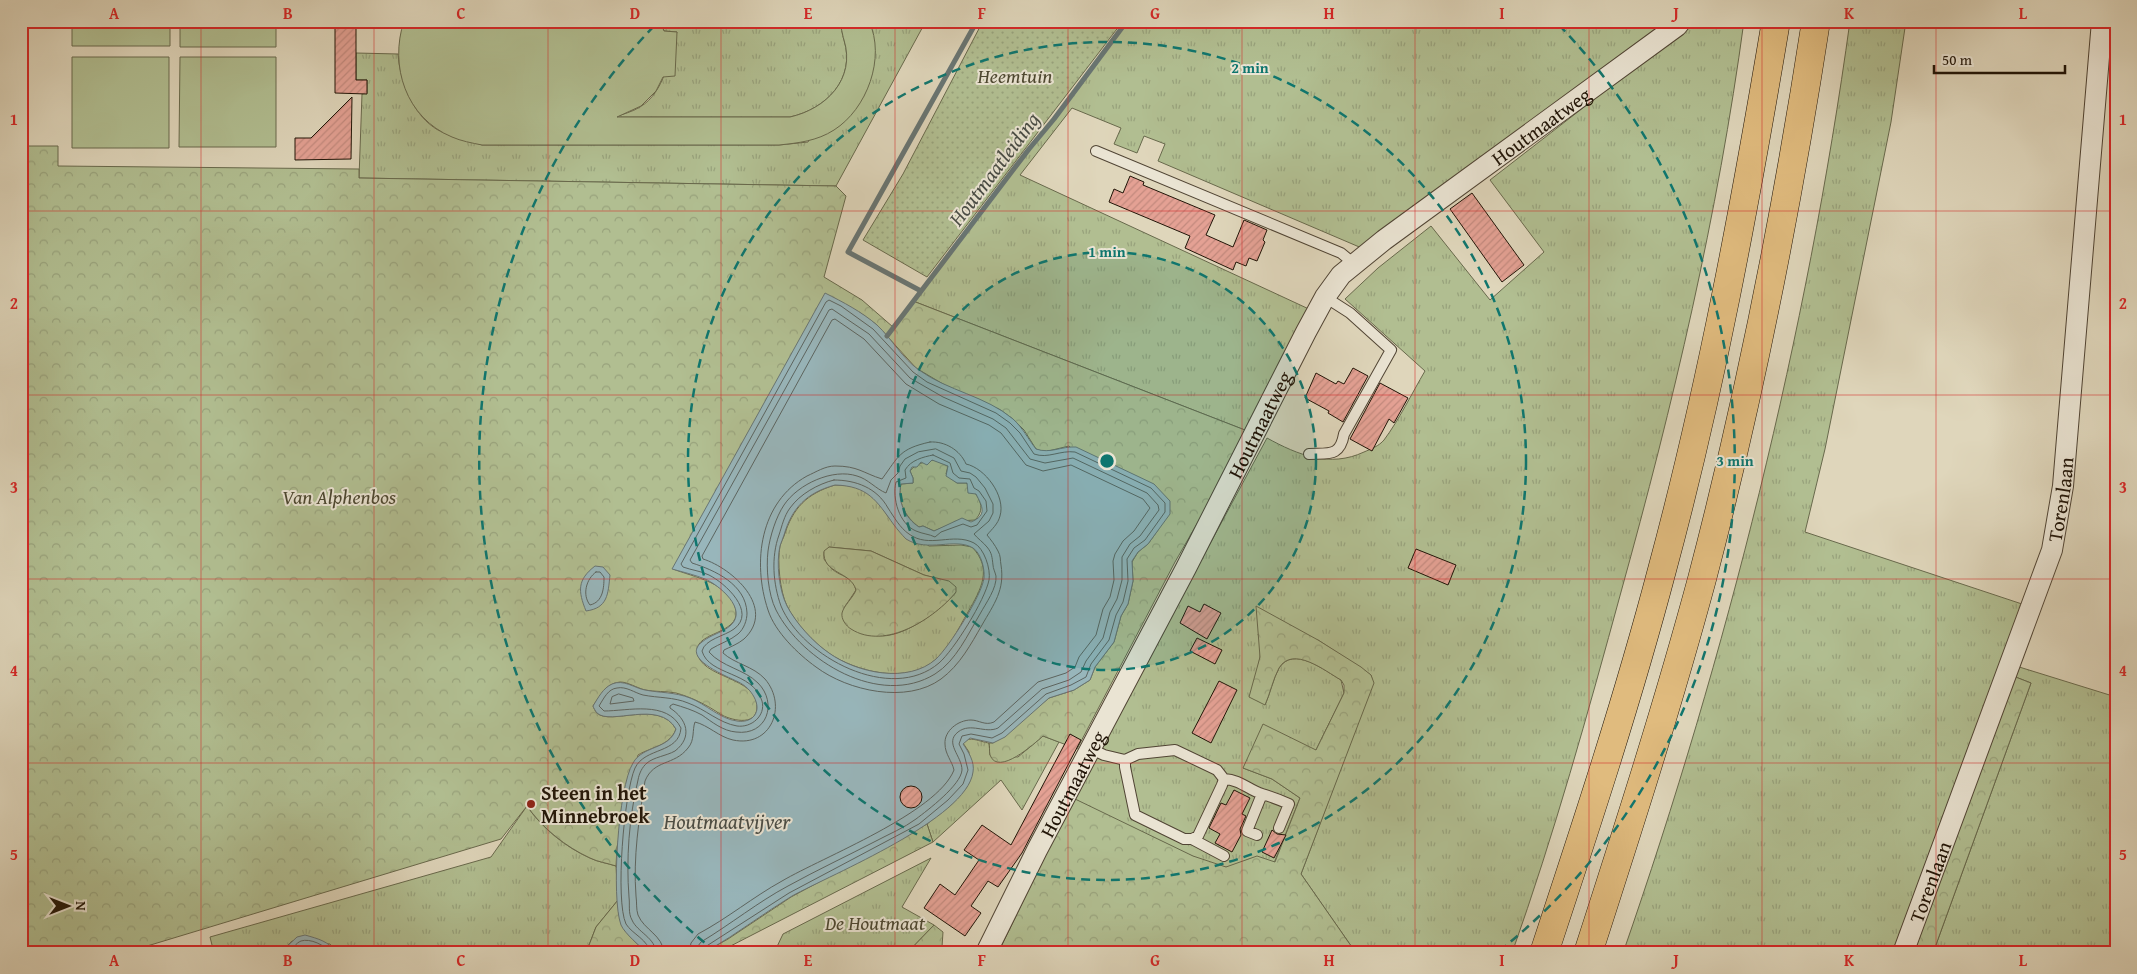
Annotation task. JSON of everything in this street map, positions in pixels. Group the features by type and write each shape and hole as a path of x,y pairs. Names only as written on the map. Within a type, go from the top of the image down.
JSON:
{"highway":[{"path":"1544,953 1614,741 1665,560 1696,433 1736,250 1776,21"},
{"path":"1588,953 1669,696 1702,576 1742,410 1777,248 1816,21"}],"street":[{"name":"Houtmaatweg","path":"986,953 1325,297 1341,275 1352,264 1677,26 1681,21"},
{"name":"Torenlaan","path":"1903,953 2052,550 2063,486 2102,21"}],"lane":[{"path":"1096,151 1341,254 1352,264"},
{"path":"1309,454 1328,453 1338,450 1342,445 1344,434 1391,350 1350,313 1325,297"},
{"path":"1091,749 1104,755 1125,760 1138,754 1175,750 1217,770 1224,779 1236,780 1262,794 1270,795 1289,804 1279,828"},
{"path":"1125,760 1135,815 1184,839 1192,839 1198,836 1224,779"},
{"path":"1257,836 1247,831 1262,794"},
{"path":"1192,839 1224,856"}],"green space":[{"path":"72,21 170,21 170,46 72,46"},
{"path":"180,21 276,21 276,47 180,47"},
{"path":"404,21 660,21 664,31 677,32 675,76 663,77 656,91 641,106 617,117 790,117 803,113 826,99 842,79 846,67 847,54 838,21 869,21 874,35 874,66 864,96 846,121 821,137 807,141 779,145 482,145 455,138 436,128 423,117 413,104 405,89 400,72 400,38"},
{"path":"660,21 838,21 847,54 846,67 842,79 826,99 803,113 790,117 615,117 640,107 661,83 677,32 664,31"},
{"path":"869,21 926,21 836,186 359,178 362,94 367,93 367,80 356,80 356,53 398,54 399,64 409,97 421,116 438,130 482,145 779,145 808,142 872,28"},
{"name":"Heemtuin","path":"983,21 1123,21 927,277 863,240 903,174"},
{"path":"1127,21 1671,21 1364,249 1158,161 1165,144 1144,136 1137,153 1114,144 1121,128 1072,108 1020,175 1311,310 1250,432 913,301"},
{"path":"1695,21 1744,21 1721,165 1707,237 1659,451 1621,592 1556,819 1512,953 1356,953 1301,874 1373,683 1371,675 1318,640 1258,634 1261,644 1257,674 1265,705 1279,668 1285,662 1293,659 1310,662 1341,680 1344,693 1316,750 1243,768 1272,779 1300,798 1274,863 1256,858 1230,867 1215,865 1114,820 1073,798 1267,438 1290,450 1327,459 1351,457 1364,452 1377,446 1384,440 1425,371 1345,299 1378,268 1431,226 1490,300 1544,252 1490,180"},
{"path":"1850,21 1906,21 1891,122 1825,449 1805,532 2022,604 1893,953 1623,953 1661,840 1696,725 1729,609 1759,492 1787,375 1811,257"},
{"path":"72,57 169,57 169,148 72,148"},
{"path":"180,57 276,57 276,147 179,147"},
{"name":"Van Alphenbos","path":"21,146 58,146 58,166 359,169 359,178 836,186 846,196 824,277 862,300 893,327 913,301 1250,432 1175,562 1077,749 1043,736 1008,761 994,761 990,755 989,743 993,743 1049,698 1074,690 1090,680 1095,667 1114,642 1121,616 1128,604 1133,581 1132,562 1138,552 1148,544 1158,530 1069,446 1044,452 1036,449 1024,430 1013,419 999,409 948,387 916,368 877,325 859,312 741,448 673,569 710,582 720,588 733,601 736,611 735,619 725,629 703,640 697,651 700,660 708,667 749,690 755,698 756,714 747,720 736,720 682,695 672,692 645,690 620,682 607,687 593,706 597,713 603,716 647,714 658,716 668,720 676,729 665,743 638,755 617,847 616,866 581,854 563,843 540,822 527,806 501,839 124,953 21,953"},
{"path":"934,460 948,466 946,474 957,483 966,483 977,496 980,501 981,510 975,520 959,521 934,531 923,526 919,527 906,513 901,502 901,484 913,483 910,471 912,468 921,463"},
{"path":"835,485 854,486 869,494 880,504 889,518 929,546 961,545 972,547 978,555 983,571 981,587 947,647 930,664 919,670 906,673 893,674 866,670 830,654 817,644 791,613 781,585 780,546 796,510 808,498","holes":["829,547 871,551 924,575 935,578 956,592 935,612 908,629 887,636 863,634 844,608 856,590 854,585 849,579 831,568 824,559 824,552"]},
{"path":"829,547 871,551 924,575 949,581 956,587 956,592 936,612 923,621 894,634 864,635 851,629 843,620 843,610 856,590 849,579 827,564 824,551"},
{"path":"1256,606 1318,640 1361,667 1371,675 1374,683 1301,874 1356,953 998,953 1073,798 1193,856 1226,867 1257,856 1275,862 1300,798 1272,779 1243,768 1263,724 1316,750 1344,693 1344,685 1341,680 1318,666 1301,659 1292,659 1285,662 1279,668 1265,705 1249,697 1260,657"},
{"path":"2016,666 2116,697 2116,953 1933,953 2031,683 2013,676"},
{"path":"2013,676 2031,683 1933,953 1913,953"},
{"path":"1043,736 1059,742 1022,810 1001,780 933,842 927,824 952,804 967,787 969,752 963,743 965,741 971,739 989,743 990,755 1018,757"},
{"path":"527,806 540,822 563,843 581,854 616,866 618,900 596,927 586,953 337,953 330,944 292,941 280,953 214,953 210,937 491,857"},
{"path":"927,824 933,842 717,953 703,953 728,939 791,897"},
{"name":"De Houtmaat","path":"931,858 902,907 934,925 907,953 774,953 783,934"},
{"path":"618,900 622,924 630,936 647,953 586,953 596,927"},
{"path":"934,925 943,932 942,947 939,953 907,953"}],"water":[{"name":"Houtmaatvijver","path":"825,293 871,320 888,336 907,360 919,370 942,383 991,405 1013,419 1036,449 1046,451 1076,447 1154,484 1170,501 1170,514 1148,544 1138,552 1132,561 1133,581 1128,604 1121,616 1114,642 1095,667 1090,680 1074,690 1049,698 1005,737 993,743 970,738 963,744 973,764 973,772 965,790 948,808 924,826 865,859 792,896 703,953 647,953 623,928 618,911 616,868 623,795 628,776 637,757 668,741 676,729 668,720 658,716 647,714 604,716 597,713 593,706 606,688 612,684 621,683 645,690 684,696 731,720 749,720 755,714 757,704 749,690 742,684 710,668 697,655 697,649 702,642 725,630 735,619 736,612 730,598 717,586 705,579 672,569","holes":["932,460 948,466 946,476 957,483 967,483 968,493 976,494 980,502 982,510 980,516 971,522 962,518 934,531 923,526 919,527 910,519 901,503 901,484 913,483 910,471 912,467 917,467 921,462 927,465","835,485 856,488 870,496 906,539 914,543 923,545 966,545 976,550 980,557 984,570 982,586 949,644 936,659 925,667 897,673 882,673 854,666 840,660 811,638 784,600 780,584 778,560 780,546 787,525 796,509 808,497"]},
{"path":"595,566 603,567 610,575 606,599 599,607 586,611 581,592 582,581"},
{"path":"305,935 327,943 337,953 280,953 297,937"}],"building":[{"path":"335,21 356,21 356,80 367,80 367,94 335,93"},
{"path":"352,97 351,159 295,160 295,138 311,138"},
{"path":"1130,176 1144,182 1143,185 1215,215 1206,235 1233,247 1244,220 1267,230 1263,240 1265,242 1257,261 1249,258 1246,266 1236,262 1233,270 1185,248 1190,236 1109,202 1114,189 1123,193"},
{"path":"1472,193 1524,265 1502,282 1450,209"},
{"path":"1353,368 1368,376 1343,422 1328,413 1329,411 1305,398 1316,373 1336,384 1338,381 1344,384"},
{"path":"1380,383 1408,398 1394,423 1389,419 1372,451 1350,439"},
{"path":"1416,549 1456,565 1448,585 1408,568"},
{"path":"1204,604 1221,613 1207,639 1180,623 1188,606 1200,612"},
{"path":"1197,638 1222,650 1215,664 1190,651"},
{"path":"1219,681 1237,690 1211,743 1192,733"},
{"path":"1070,734 1081,740 1022,853 998,887 988,881 971,906 981,913 965,936 924,908 940,884 955,895 979,860 964,850 982,825 1011,845"},
{"path":"911,786 919,789 922,797 919,805 911,808 903,805 900,797 903,789"},
{"path":"1234,790 1250,798 1242,814 1246,816 1240,829 1241,835 1232,852 1215,843 1220,834 1209,828 1221,803 1226,805"},
{"path":"1272,830 1277,834 1286,835 1274,858 1262,852"}],"waterway":[{"path":"921,291 848,252 977,21"},
{"name":"Houtmaatleiding","path":"887,336 1127,21"}],"place":[{"name":"Steen in het Minnebroek","path":"531,804"}]}
